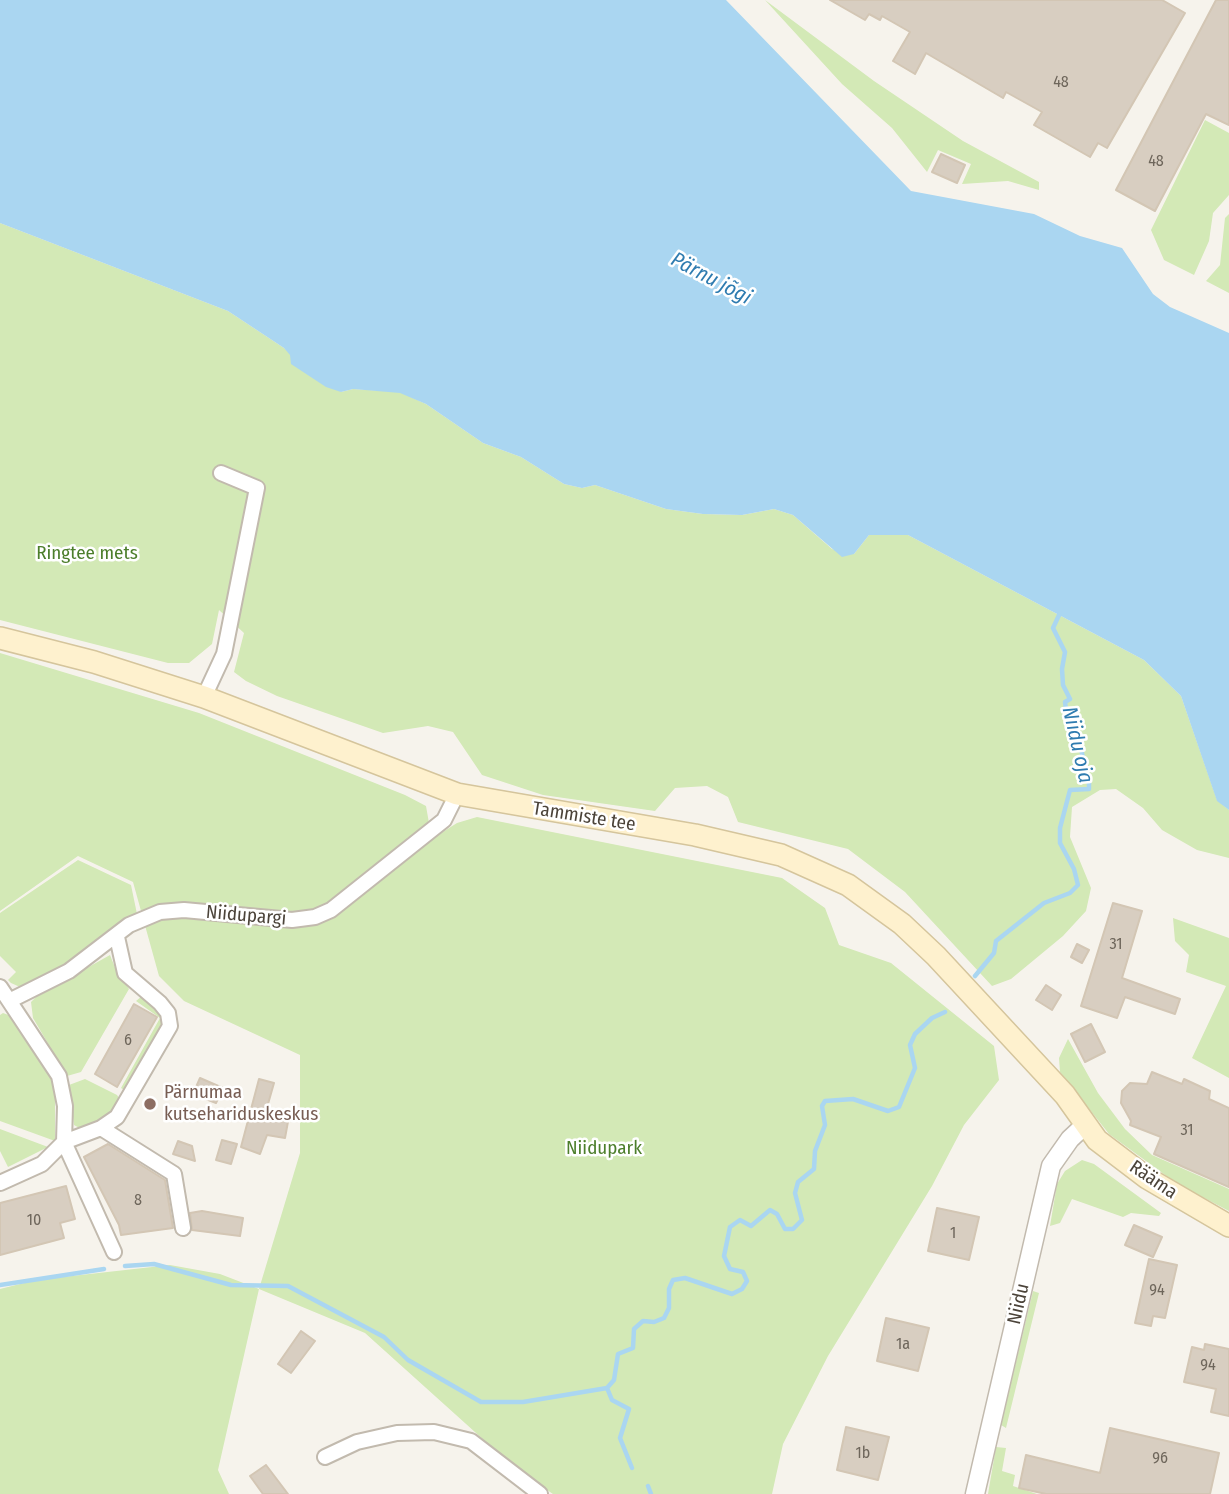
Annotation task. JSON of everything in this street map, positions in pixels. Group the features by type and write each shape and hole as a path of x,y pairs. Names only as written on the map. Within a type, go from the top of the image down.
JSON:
{"main road":[{"name":"Tammiste tee","path":"0,638 94,662 204,697 457,794 695,835 781,855 848,885 902,924 936,956 1065,1095 1085,1125"},
{"name":"Rääma","path":"1085,1125 1097,1140 1147,1178 1229,1226"}],"street":[{"path":"204,697 224,654 257,488 221,473"},
{"name":"Niidupargi","path":"11,1000 69,971 117,937 129,925 160,912 184,910 292,920 315,917 348,899 444,820 457,794"},
{"path":"0,1183 42,1164 64,1142 101,1128 117,1117 170,1026 168,1013 160,1003 125,973 117,937"},
{"path":"0,987 59,1076 65,1106 64,1142 114,1252"},
{"name":"Niidu","path":"975,1494 1051,1166 1070,1139 1085,1125"},
{"path":"101,1128 174,1174 183,1228"},
{"path":"325,1457 356,1442 397,1433 434,1432 471,1441 540,1494"}],"green space":[{"path":"765,0 874,81 963,141 1039,182 1039,190 1008,181 962,184 971,164 938,150 927,172 892,128 842,84"},
{"path":"1205,120 1229,133 1229,195 1213,213 1209,241 1194,275 1164,260 1151,230"},
{"path":"1229,214 1229,293 1206,281 1220,265 1225,218"},
{"name":"Ringtee mets","path":"0,223 228,311 284,348 341,392 353,389 400,392 426,404 483,443 521,457 564,484 582,488 595,485 666,509 703,514 742,515 774,509 793,515 832,549 854,554 869,535 908,535 1144,660 1181,696 1217,800 1229,810 1229,858 1197,850 1162,830 1143,808 1116,789 1100,790 1072,807 1070,837 1091,888 1086,911 1063,936 1011,979 992,986 905,892 848,849 738,822 728,797 707,786 675,788 655,811 543,795 482,775 453,732 428,726 383,733 277,696 246,681 234,672 244,633 219,610 212,644 189,663 168,663 0,620"},
{"name":"Niidupark","path":"0,653 199,713 405,795 426,806 429,823 438,835 457,823 477,817 782,878 825,908 839,945 891,963 994,1046 999,1080 964,1125 932,1186 828,1356 783,1444 772,1494 553,1494 516,1469 365,1333 259,1289 300,1153 300,1055 184,1001 159,976 133,882 78,856 0,911"},
{"path":"78,860 131,885 137,914 69,962 32,983 20,987 11,983 8,980 16,972 0,956 0,913"},
{"path":"1173,918 1229,938 1229,1078 1192,1058 1226,986 1186,972 1189,955 1175,941"},
{"path":"110,955 129,989 81,1072 67,1076 33,1018 31,1002"},
{"path":"142,996 163,1014 165,1026 127,1092 121,1088 160,1018 136,1001"},
{"path":"3,1013 11,1016 51,1078 55,1090 55,1141 0,1121 0,1015"},
{"path":"1068,1039 1098,1093 1125,1129 1152,1155 1229,1189 1229,1211 1176,1183 1109,1134 1060,1072 1059,1058"},
{"path":"85,1079 117,1095 121,1101 111,1116 83,1130 74,1125 69,1085"},
{"path":"0,1129 48,1147 8,1167 0,1151"},
{"path":"1082,1160 1094,1164 1161,1213 1159,1216 1131,1213 1123,1217 1072,1199 1060,1223 1050,1226 1057,1184 1065,1171"},
{"path":"170,1265 220,1274 259,1289 218,1470 229,1494 0,1494 0,1289 36,1280"},
{"path":"1033,1291 1039,1293 1006,1428 1001,1425"},
{"path":"996,1447 1006,1448 1002,1471 1015,1475 1013,1486 1037,1494 988,1494"}],"water":[{"name":"Pärnu jõgi","path":"0,0 726,0 911,191 1034,214 1080,236 1122,248 1153,294 1170,307 1229,333 1229,810 1217,801 1181,696 1144,660 908,535 869,535 854,554 842,557 793,515 774,509 742,515 703,514 666,509 595,485 582,488 564,484 521,457 483,443 426,404 400,393 353,389 341,392 326,387 291,364 290,355 284,348 228,311 0,223"}],"building":[{"path":"830,0 1162,0 1185,13 1107,148 1098,143 1090,157 1034,125 1042,112 1006,92 1003,98 926,53 915,74 893,61 910,32 882,16 880,20 869,14 865,20"},
{"path":"1216,0 1229,0 1229,125 1206,114 1155,211 1116,190"},
{"path":"941,154 965,165 957,183 932,172"},
{"path":"1113,903 1142,911 1122,978 1180,999 1175,1014 1125,997 1117,1018 1081,1006"},
{"path":"1077,944 1089,950 1082,963 1071,957"},
{"path":"1046,985 1061,995 1052,1010 1036,1000"},
{"path":"134,1004 157,1017 117,1087 95,1074"},
{"path":"1091,1024 1105,1052 1085,1062 1071,1034"},
{"path":"1152,1072 1182,1084 1184,1079 1210,1091 1209,1099 1229,1108 1229,1187 1154,1154 1161,1137 1130,1125 1131,1121 1121,1103 1122,1091 1130,1083 1147,1084"},
{"path":"200,1078 223,1088 216,1103 193,1094"},
{"path":"259,1079 274,1083 266,1111 289,1116 285,1138 267,1135 260,1154 241,1147"},
{"path":"222,1140 237,1144 231,1164 216,1160"},
{"path":"178,1141 192,1146 195,1161 173,1154"},
{"path":"108,1144 165,1180 173,1228 121,1235 119,1225 84,1157"},
{"path":"66,1186 75,1219 60,1223 64,1238 0,1255 0,1203"},
{"path":"937,1208 979,1217 969,1260 928,1251"},
{"path":"202,1211 243,1218 240,1236 192,1230 190,1213"},
{"path":"1134,1225 1162,1237 1153,1257 1125,1245"},
{"path":"1149,1259 1177,1265 1165,1318 1153,1316 1151,1326 1135,1323"},
{"path":"886,1318 929,1328 918,1371 877,1361"},
{"path":"301,1331 315,1341 291,1373 278,1364"},
{"path":"1205,1344 1229,1349 1229,1416 1211,1412 1216,1389 1184,1382 1192,1347 1204,1350"},
{"path":"846,1427 889,1437 878,1480 837,1470"},
{"path":"1110,1428 1219,1453 1210,1494 1046,1494 1019,1488 1026,1455 1100,1473"},
{"path":"266,1465 288,1494 263,1494 250,1476"}],"waterway":[{"name":"Niidu oja","path":"975,976 994,953 996,941 1044,903 1070,893 1078,885 1074,869 1060,843 1060,828 1070,790 1089,789 1089,783 1076,728 1068,725 1065,702 1070,699 1063,685 1062,669 1065,652 1053,628 1060,613"},
{"name":"Niidu oja","path":"632,1468 620,1438 629,1409 612,1400 607,1388 614,1380 618,1354 633,1348 634,1329 643,1321 654,1322 664,1318 669,1308 669,1289 673,1280 685,1278 732,1294 742,1289 747,1281 743,1272 730,1269 724,1256 730,1227 740,1220 751,1226 770,1210 777,1214 785,1229 793,1229 802,1220 795,1193 798,1182 814,1169 815,1151 825,1125 822,1106 825,1101 853,1099 888,1111 899,1107 915,1068 910,1045 915,1034 932,1018 945,1012"},
{"path":"125,1266 154,1264 231,1285 288,1286 384,1337 408,1360 481,1402 523,1402 607,1388"},
{"path":"0,1285 104,1269"},
{"name":"Niidu oja","path":"648,1486 651,1494"}],"place":[{"name":"Pärnumaa kutsehariduskeskus","path":"150,1104"}]}
